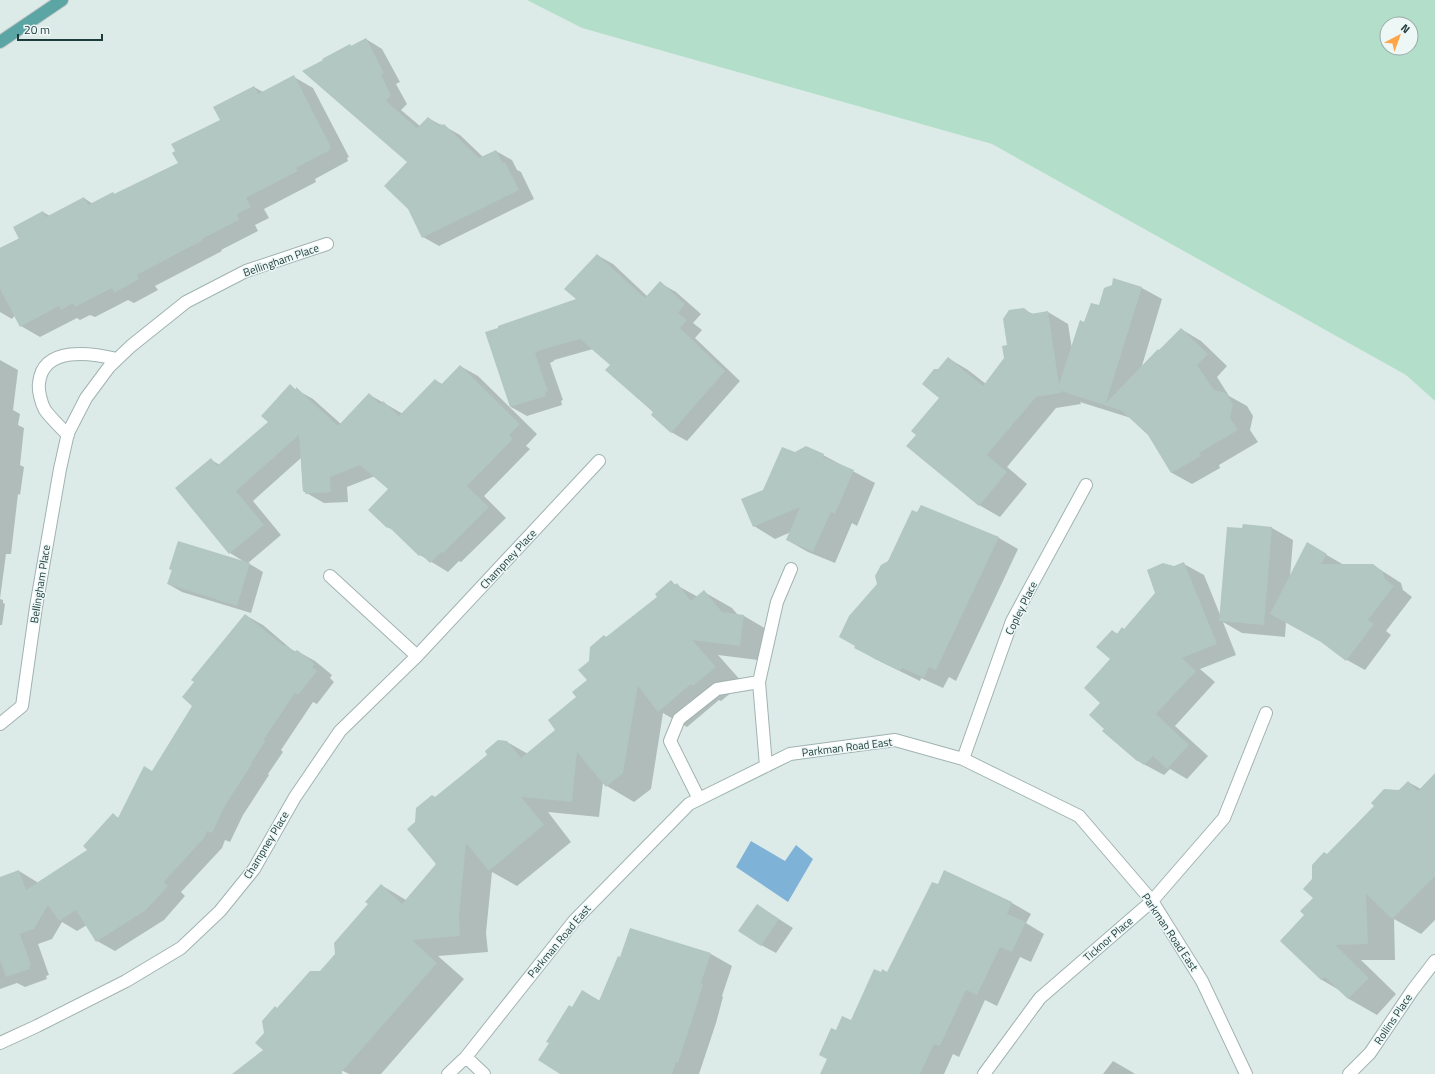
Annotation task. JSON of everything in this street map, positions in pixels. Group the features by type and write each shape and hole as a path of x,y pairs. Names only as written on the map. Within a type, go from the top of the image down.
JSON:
{"main road":[{"path":"0,42 62,0"}],"street":[{"name":"Bellingham Place","path":"0,724 22,706 36,607 60,470 68,435 86,398 109,367 117,359 186,302 246,271 327,244"},
{"path":"68,435 45,410 39,382 45,367 57,358 73,354 94,354 117,359"},
{"name":"Champney Place","path":"0,1043 126,981 181,948 220,911 254,869 294,797 340,731 417,656 599,461"},
{"name":"Copley Place","path":"963,759 1012,621 1086,485"},
{"path":"766,766 758,682 777,602 791,569"},
{"path":"330,576 417,656"},
{"path":"699,799 670,741 679,719 717,689 758,682"},
{"name":"Ticknor Place","path":"984,1074 1040,998 1152,901 1224,818 1266,713"},
{"name":"Parkman Road East","path":"448,1074 466,1057 574,921 688,804 790,754 895,740 963,759 1079,816 1152,901 1202,981 1246,1074"},
{"name":"Rollins Place","path":"1349,1074 1370,1053 1412,991 1435,961"},
{"path":"466,1057 484,1074"}],"green space":[{"path":"527,0 1435,0 1435,401 1406,375 992,144 582,28"}],"water":[{"path":"751,841 785,861 796,845 813,859 788,902 736,867"}],"building":[{"path":"366,38 384,73 381,75 391,95 386,101 417,128 428,117 439,126 444,124 479,158 496,150 503,163 505,162 519,190 422,238 408,209 384,186 407,162 302,71 350,44 351,46"},
{"path":"294,75 331,147 329,148 330,150 296,168 298,171 246,198 251,207 237,214 239,220 137,275 139,279 114,293 112,288 75,307 73,303 61,310 59,306 20,327 0,289 0,248 19,239 13,227 43,211 46,217 84,197 88,205 113,192 114,194 178,163 172,153 175,151 171,144 220,120 213,107 254,86 258,94"},
{"path":"597,254 645,298 660,281 685,304 678,313 687,320 680,328 725,371 671,433 651,415 653,412 605,370 610,365 580,339 535,353 548,391 545,392 546,396 510,407 485,332 498,328 498,326 576,299 564,289"},
{"path":"1113,278 1142,287 1106,403 1158,349 1159,350 1181,328 1208,354 1197,365 1214,390 1226,393 1233,404 1230,418 1238,430 1199,453 1201,456 1171,473 1148,435 1122,411 1061,391 1061,393 1036,397 987,455 1007,472 979,506 906,446 916,435 911,431 939,398 922,384 934,369 938,369 948,357 983,386 1004,358 1002,346 1007,345 1003,319 1009,310 1024,308 1031,314 1048,311 1059,384 1080,320 1084,322 1091,303 1099,305 1104,288 1112,285"},
{"path":"460,365 520,424 509,435 513,439 467,486 489,507 443,553 441,552 430,563 421,554 419,556 388,526 387,528 368,510 388,489 360,465 330,477 331,492 305,494 306,491 303,491 299,435 236,491 264,525 229,554 175,488 211,458 217,466 268,422 261,416 290,384 296,390 296,387 338,426 369,393 380,404 383,401 399,416 435,379 441,385"},
{"path":"806,446 824,454 823,457 854,470 835,514 831,512 813,552 786,540 800,507 753,527 741,499 763,490 782,447 795,452"},
{"path":"921,505 999,537 936,670 929,667 924,678 902,668 900,671 854,648 855,646 839,637 849,616 877,584 875,576 881,565 888,561 912,510 917,512"},
{"path":"1243,524 1272,527 1264,625 1219,621 1227,527 1242,528"},
{"path":"178,541 250,563 237,606 167,584 172,570 169,569"},
{"path":"1307,542 1327,554 1321,564 1373,564 1383,572 1385,579 1394,586 1368,620 1374,624 1346,661 1321,642 1270,614"},
{"path":"1184,562 1217,644 1182,658 1196,671 1156,714 1189,745 1167,769 1153,756 1144,765 1138,760 1137,761 1102,731 1104,729 1089,715 1100,703 1084,688 1110,659 1096,647 1112,630 1117,634 1122,627 1124,629 1155,593 1147,570 1163,563 1174,566"},
{"path":"671,580 675,585 677,583 691,601 704,590 722,612 744,615 740,646 692,640 716,667 693,686 691,684 658,712 638,686 623,773 606,787 577,752 572,802 521,797 544,825 489,871 466,843 459,917 460,936 412,940 437,963 340,1074 232,1074 263,1050 255,1043 264,1033 262,1021 275,1006 277,1008 310,971 320,971 335,954 334,943 368,904 365,902 381,884 402,904 436,864 407,829 415,822 416,808 432,795 435,797 487,755 485,751 498,740 507,741 521,758 555,730 548,720 576,697 572,692 587,680 578,670 589,661 590,647 604,635 606,637 657,597 655,594"},
{"path":"245,614 284,646 285,645 294,652 297,650 315,664 312,667 317,671 298,695 295,693 264,739 265,742 226,804 212,833 207,831 204,838 164,882 168,886 146,910 96,942 76,910 59,921 48,905 34,929 20,934 31,965 29,966 30,969 6,977 0,960 0,877 19,870 26,890 87,850 83,846 113,813 118,818 144,766 152,771 192,706 182,697 194,682 191,680"},
{"path":"1435,773 1435,876 1392,919 1366,894 1368,944 1335,945 1369,978 1348,999 1325,977 1321,980 1280,941 1304,915 1300,911 1313,898 1303,889 1312,879 1312,865 1324,852 1327,854 1374,806 1371,803 1384,789 1399,790 1408,781 1418,791"},
{"path":"944,870 1012,902 1007,914 1026,922 1012,952 1000,947 977,995 966,990 940,1046 934,1044 920,1074 820,1074 827,1059 819,1055 831,1028 836,1030 842,1016 851,1020 874,969 881,972 882,969 887,972 932,882 938,884"},
{"path":"757,904 779,919 761,946 738,931"},
{"path":"630,928 711,953 701,983 703,984 695,1011 678,1063 676,1062 672,1074 560,1074 538,1060 549,1043 546,1042 569,1005 572,1007 582,990 599,1001 618,956 620,957"}]}
